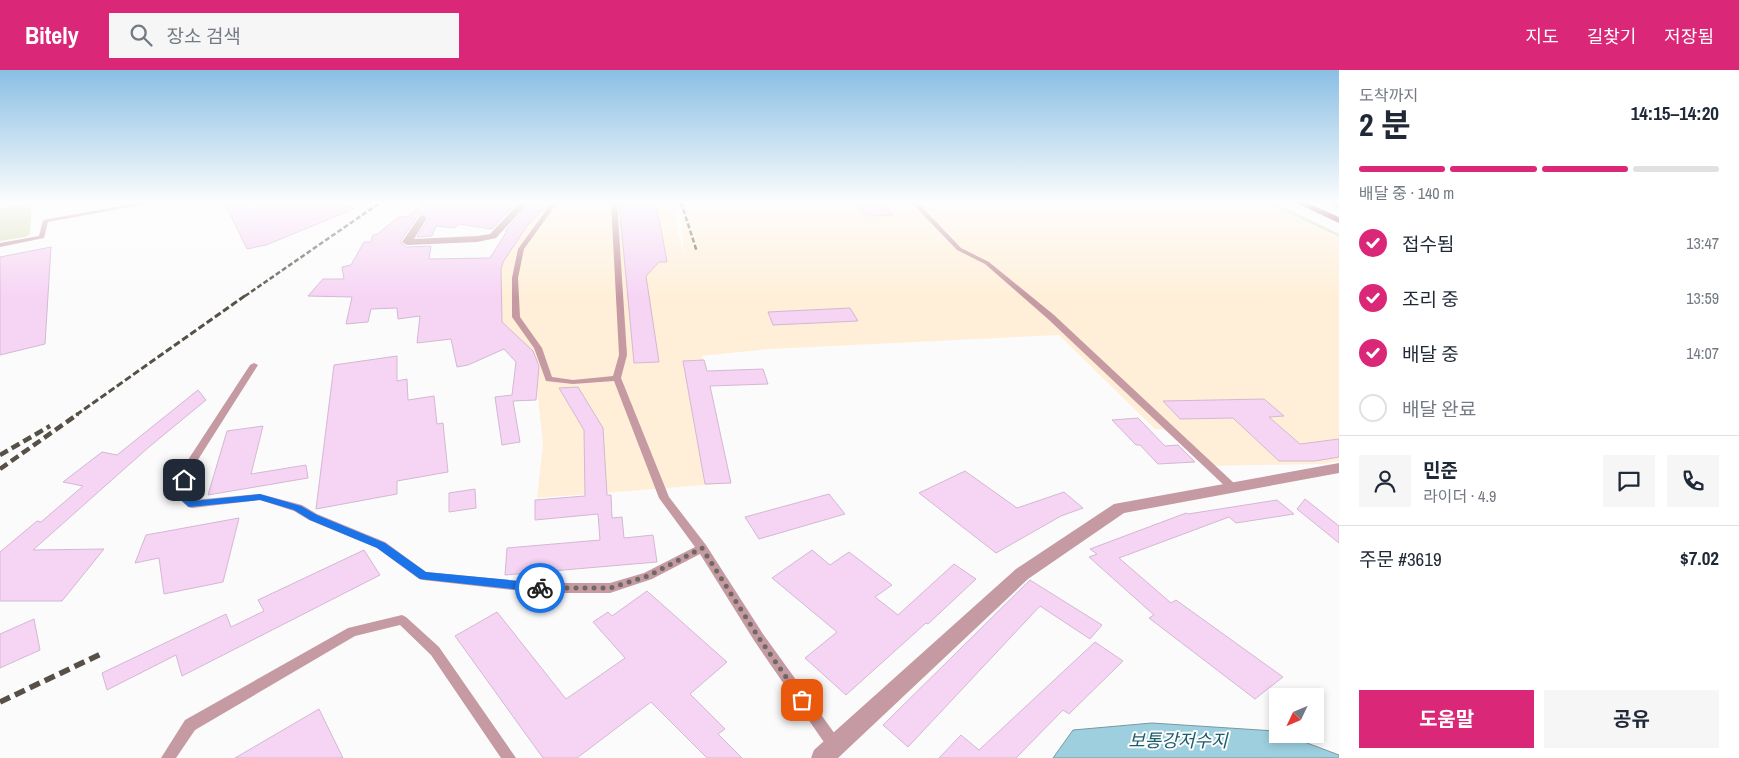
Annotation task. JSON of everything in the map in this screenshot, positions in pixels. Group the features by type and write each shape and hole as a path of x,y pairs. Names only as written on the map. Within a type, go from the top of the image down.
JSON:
{"street":[{"path":"412,234 407,242 478,239 495,234"},
{"path":"829,752 1022,574 1120,508 1339,468"}],"lane":[{"path":"0,245 42,238 43,234"},
{"path":"531,234 521,249 514,278 516,317 538,348 549,379 573,382 617,378"},
{"path":"616,234 624,355 617,378 664,498 702,548 829,752"},
{"path":"945,234 959,249 987,263 1051,317 1232,487"},
{"path":"254,365 189,466 179,494 192,504 260,497 298,508 313,517 381,545 423,576 540,588 610,588 648,576 702,548"},
{"path":"168,758 190,725 352,632 402,620 435,651 509,758"}],"shaded area":[{"path":"506,234 679,234 684,255 682,234 1331,234 1339,238 1339,461 1323,464 1205,466 1164,429 1155,429 1059,335 770,349 701,356 704,360 731,483 537,498 543,444 537,389 513,390 516,362 483,328 487,262"}],"green space":[{"path":"0,234 30,234 25,237 0,241"}],"water":[{"name":"보통강저수지","path":"1152,723 1269,731 1269,743 1307,743 1339,755 1339,758 1053,758 1073,730"}],"building":[{"path":"240,234 293,234 266,245 247,249"},
{"path":"405,234 400,242 407,247 431,246 429,259 490,258 505,234 522,234 503,262 501,269 502,322 533,351 539,366 536,400 513,401 520,442 502,445 495,397 512,395 516,362 504,349 468,365 457,367 451,339 417,343 420,316 398,319 397,308 371,309 368,322 346,324 352,297 308,296 323,279 344,279 342,267 351,265 364,242 371,242 373,235"},
{"path":"419,234 433,234 432,236 417,237"},
{"path":"622,234 662,234 667,262 659,262 646,276 659,362 634,363"},
{"path":"51,247 45,344 0,355 0,257"},
{"path":"850,308 858,321 773,325 768,312"},
{"path":"397,356 397,381 407,379 408,400 434,396 437,424 443,423 448,472 397,481 397,494 316,509 334,365"},
{"path":"704,360 707,371 763,369 768,384 710,386 731,483 705,484 683,361"},
{"path":"578,387 603,428 607,495 611,495 612,518 622,517 624,538 653,535 657,562 505,575 507,548 600,540 598,514 535,520 535,500 585,496 584,430 559,388"},
{"path":"198,390 206,400 149,447 33,550 104,549 62,601 0,601 0,552 37,521 41,522 83,486 63,482 102,452 117,455"},
{"path":"1264,399 1284,416 1269,417 1300,444 1339,439 1339,457 1315,461 1279,461 1233,418 1180,419 1163,401"},
{"path":"1138,418 1165,446 1178,445 1195,462 1158,464 1112,420"},
{"path":"263,426 251,474 306,465 308,478 208,495 227,431"},
{"path":"965,471 1017,508 1064,492 1083,508 1061,516 996,553 919,493"},
{"path":"475,489 476,508 449,512 449,493"},
{"path":"829,494 845,514 759,539 745,517"},
{"path":"1305,499 1339,526 1339,543 1297,509"},
{"path":"1277,500 1294,514 1236,523 1229,517 1119,558 1171,603 1176,600 1283,677 1255,699 1149,618 1154,615 1089,557 1097,554 1090,549 1186,513"},
{"path":"239,518 223,582 164,594 159,558 135,563 146,535"},
{"path":"364,550 380,575 182,676 176,655 107,690 102,673 226,614 231,627 264,611 258,600"},
{"path":"812,550 830,565 849,552 892,585 875,597 898,615 954,564 976,579 928,624 926,623 846,695 805,658 837,632 772,578"},
{"path":"1030,580 1102,625 1090,639 1040,606 908,747 883,725"},
{"path":"647,591 727,662 690,694 725,729 718,734 742,758 707,758 651,702 577,758 543,758 455,636 497,612 566,699 625,658 593,622 608,612 612,616"},
{"path":"34,619 40,650 0,668 0,634"},
{"path":"1095,642 1123,661 1069,714 1063,710 1016,758 939,758 961,735 979,750"},
{"path":"319,709 343,758 235,758"}],"railway":[{"path":"245,296 335,234"},
{"path":"691,234 697,252"},
{"path":"76,415 246,295"},
{"path":"0,469 78,414"},
{"path":"0,455 50,426"},
{"path":"0,702 103,653"}],"way so far":[{"path":"540,588 610,588 648,576 702,548 759,638 802,700"}],"route":[{"path":"184,480 179,494 192,504 260,497 298,508 313,517 381,545 423,576 540,588"}]}
